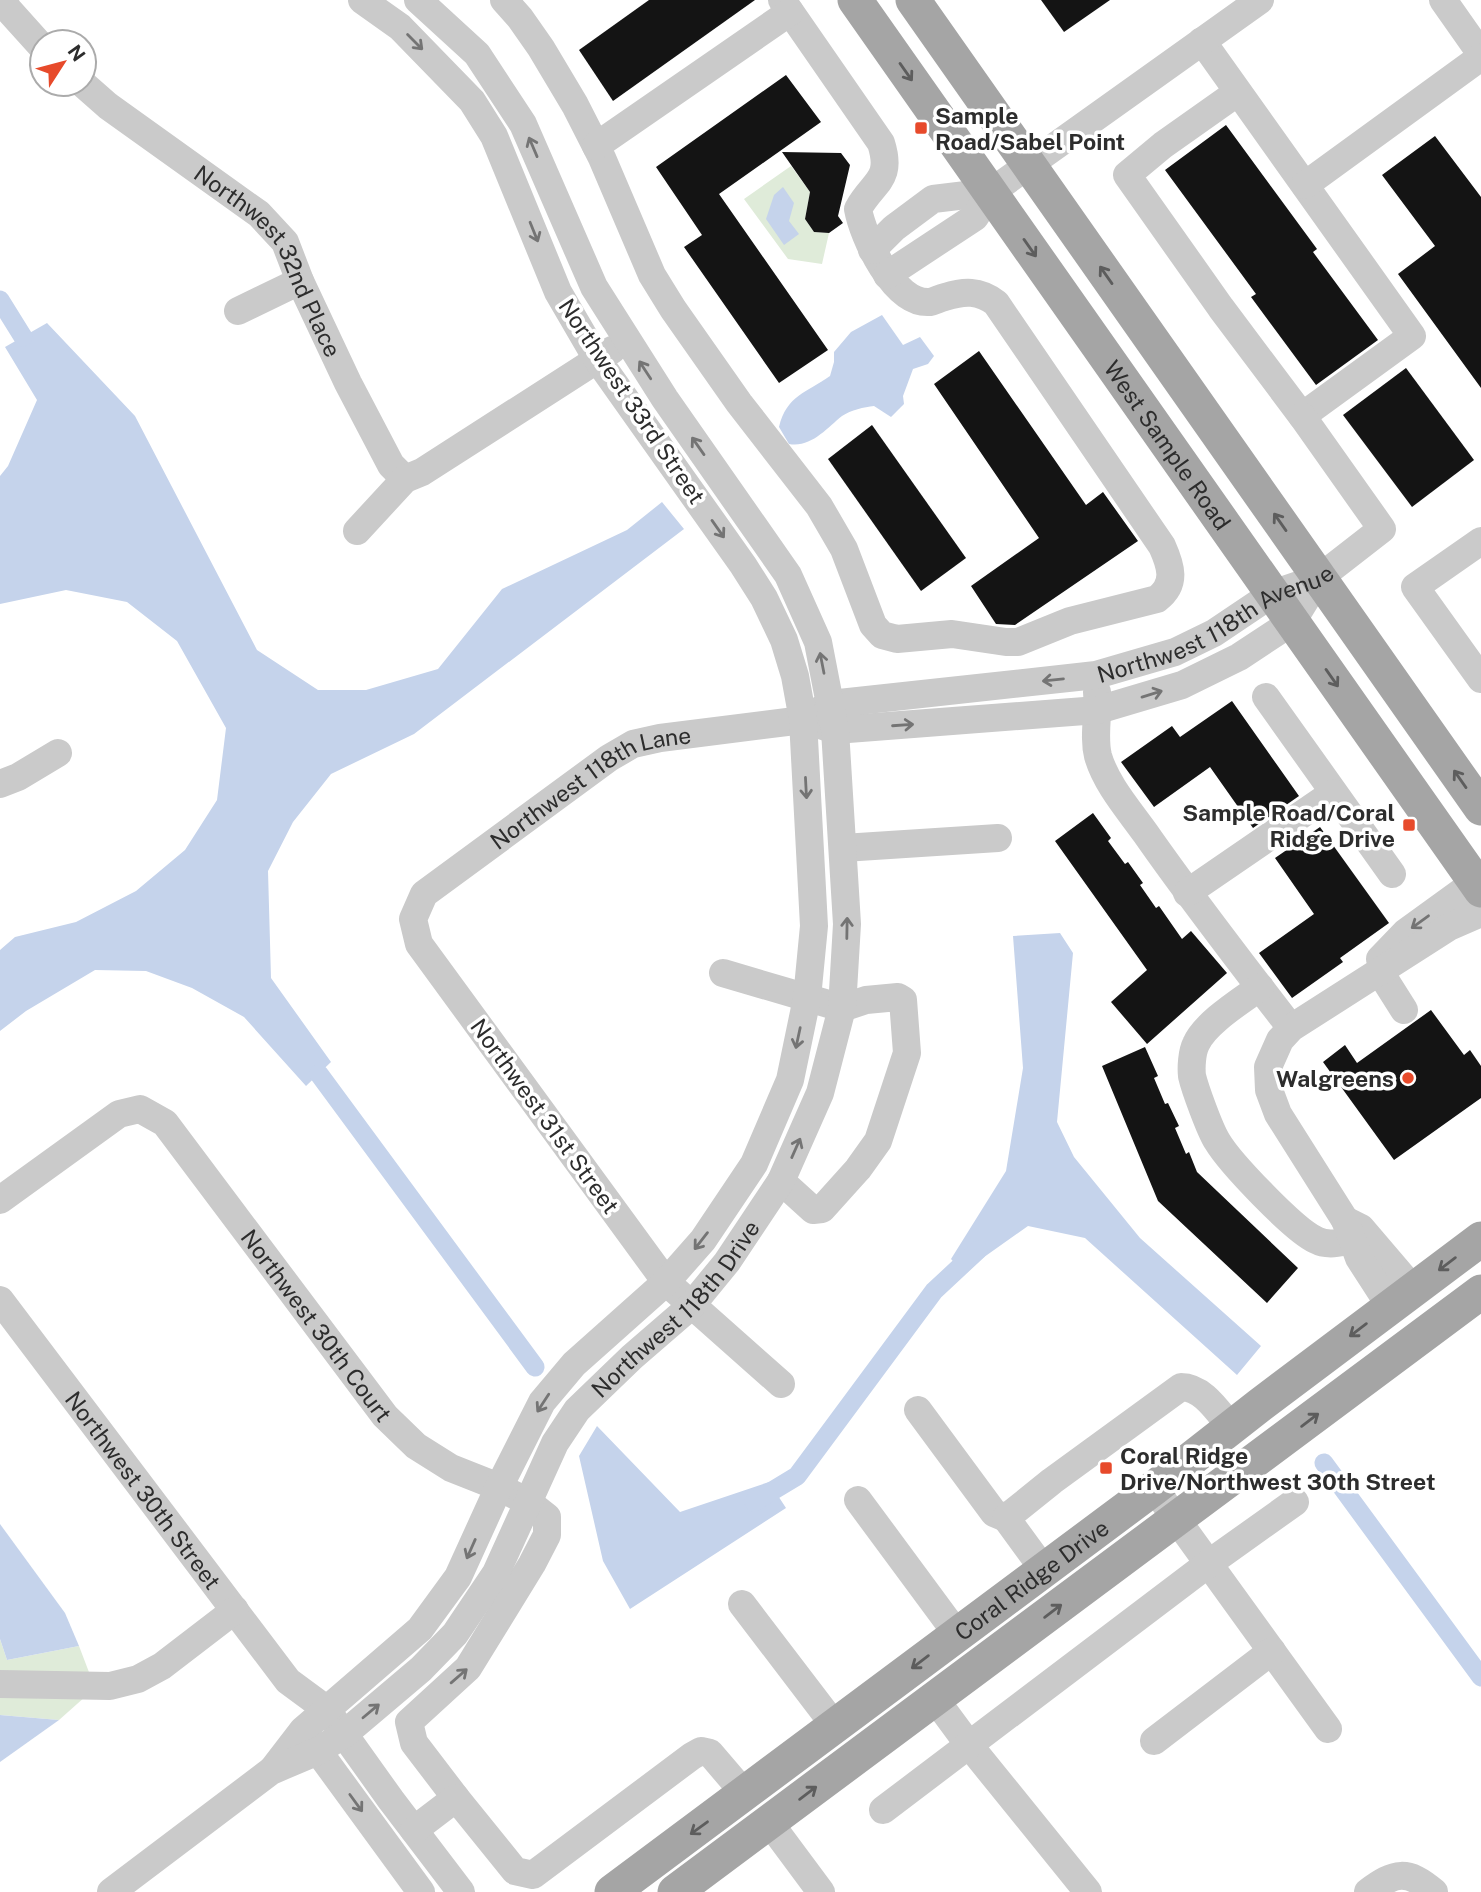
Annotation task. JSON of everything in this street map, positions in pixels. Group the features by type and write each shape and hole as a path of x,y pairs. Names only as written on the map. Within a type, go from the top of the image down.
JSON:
{"main road":[{"name":"West Sample Road","path":"855,0 1292,622 1479,895"},
{"name":"West Sample Road","path":"913,0 1481,808"},
{"name":"Coral Ridge Drive","path":"611,1892 1154,1488 1481,1239"},
{"name":"Coral Ridge Drive","path":"675,1892 1481,1292"}],"street":[{"path":"5,0 6,7 28,31"},
{"name":"Northwest 33rd Street","path":"362,0 400,27 472,101 494,136 558,292 597,359 764,598 784,640 795,676 803,720"},
{"name":"Northwest 33rd Street","path":"418,0 477,54 498,83 523,124 594,287 626,341 788,575 818,642 833,717"},
{"path":"504,0 541,48 596,146 652,275 739,403 819,506 844,548 873,625 882,635 897,639 952,634 1018,642 1070,621 1157,599 1165,593 1171,582 1170,565 1162,546 996,303 976,293 963,292 930,302 918,300 887,275 860,223 858,208 882,176 886,159 881,143 786,6 596,146"},
{"path":"872,250 916,241 975,217 991,192 1260,0"},
{"path":"1305,185 1481,55 1443,0"},
{"path":"1202,41 1412,336 1302,416"},
{"path":"472,101 498,83"},
{"path":"1238,92 1163,145 1127,175 1382,529 1320,578"},
{"name":"Northwest 32nd Place","path":"98,97 259,214 285,242 300,281 348,383 391,465 405,479"},
{"path":"872,250 894,228 933,199 991,192"},
{"path":"887,275 950,197"},
{"path":"239,311 300,281"},
{"path":"357,531 405,479 422,472 626,341"},
{"path":"1481,541 1415,587 1481,678"},
{"name":"Northwest 118th Avenue","path":"803,720 1096,675 1175,652 1214,633 1272,594 1320,578"},
{"name":"Northwest 118th Avenue","path":"833,717 1098,710 1182,684 1239,657 1292,622 1320,578"},
{"path":"1096,675 1098,710 1095,738 1099,759 1114,788 1187,893 1291,1028"},
{"path":"1266,696 1392,874"},
{"name":"Northwest 118th Drive","path":"111,1892 311,1741 343,1735 421,1670 455,1634 496,1573 555,1443 577,1410 691,1306 727,1262 782,1181 820,1093 842,1008 848,923 833,717"},
{"name":"Northwest 118th Drive","path":"311,1741 326,1709 420,1629 458,1577 542,1402 574,1364 666,1282 703,1240 754,1164 790,1080 807,998 814,926 803,720"},
{"name":"Northwest 118th Lane","path":"413,919 424,894 609,758 633,744 660,738 803,720"},
{"path":"0,784 18,777 58,753"},
{"path":"1187,893 1333,793"},
{"path":"843,848 998,838"},
{"path":"1349,1230 1278,1114 1269,1090 1268,1067 1280,1040 1291,1028 1376,974 1381,957 1406,932 1479,895"},
{"name":"Northwest 31st Street","path":"413,919 419,944 666,1282 781,1384"},
{"path":"723,973 842,1008 866,1000 898,997 903,1000 907,1053 878,1141 858,1169 822,1209 813,1210 782,1181"},
{"path":"1376,974 1404,1010"},
{"path":"1260,987 1206,1031 1196,1042 1193,1052 1192,1076 1215,1139 1229,1158 1285,1215 1316,1241 1335,1244 1349,1230 1361,1228 1401,1298"},
{"name":"Northwest 30th Court","path":"0,1200 119,1114 140,1110 165,1123 385,1416 416,1446 451,1468 528,1502"},
{"name":"Northwest 30th Street","path":"0,1300 288,1681 311,1741 421,1892"},
{"path":"1006,1518 1181,1387 1189,1387 1202,1394 1231,1427"},
{"path":"918,1410 994,1513 1006,1518 1044,1570"},
{"path":"1154,1488 1328,1729"},
{"path":"858,1500 957,1634"},
{"path":"528,1502 547,1517 547,1535 468,1668 409,1722 414,1743 515,1871 533,1875 701,1751 716,1759 744,1794"},
{"path":"883,1810 1208,1564 1295,1502"},
{"path":"742,1604 835,1726"},
{"path":"0,1684 110,1686 138,1679 162,1665 235,1610"},
{"path":"1154,1741 1272,1651"},
{"name":"Northwest 30th Street","path":"288,1681 326,1709 461,1892"},
{"path":"935,1699 1088,1892"},
{"path":"414,1830 456,1798"},
{"path":"769,1822 821,1892"},
{"path":"1368,1892 1388,1877 1411,1876 1434,1892"}],"green space":[{"path":"791,166 810,192 805,219 814,232 829,233 822,264 788,259 744,199"},
{"path":"0,1639 7,1660 79,1646 95,1688 59,1720 0,1715"}],"water":[{"path":"783,187 794,203 789,221 799,234 784,245 766,219 774,195"},
{"path":"882,315 903,345 920,337 934,356 928,364 913,369 903,396 904,404 891,417 874,406 853,410 811,440 789,444 779,427 792,401 830,376 834,352 851,332"},
{"path":"47,323 135,416 257,650 318,690 366,690 438,669 502,589 627,530 662,502 684,529 414,734 331,774 293,822 268,871 271,978 331,1062 306,1086 244,1017 192,988 146,971 95,970 26,1011 0,1031 0,950 15,937 76,922 136,891 185,850 217,800 226,728 177,641 127,602 66,590 0,604 0,476 8,466 37,400 5,347"},
{"path":"1060,933 1073,953 1057,1122 1074,1157 1140,1238 1261,1346 1237,1375 1085,1238 1028,1226 963,1272 951,1259 1006,1171 1023,1068 1013,936"},
{"path":"597,1426 680,1512 769,1482 786,1508 630,1609 603,1561 579,1456"},
{"path":"0,1524 65,1613 79,1646 7,1660 0,1639"},
{"path":"0,1715 59,1720 0,1762"}],"building":[{"path":"649,0 755,0 613,101 579,50"},
{"path":"1041,0 1110,0 1064,32"},
{"path":"786,75 821,122 719,194 828,350 779,383 684,247 702,235 656,167"},
{"path":"1226,125 1317,249 1313,252 1378,340 1316,385 1251,297 1256,294 1165,170"},
{"path":"1435,136 1481,197 1481,388 1398,274 1435,246 1382,175"},
{"path":"782,152 841,153 850,165 838,216 843,223 829,233 814,232 805,219 810,192"},
{"path":"979,351 1086,505 1103,492 1138,541 1015,625 996,624 971,586 1039,538 934,384"},
{"path":"1406,368 1474,460 1412,507 1343,415"},
{"path":"872,425 966,558 921,591 828,459"},
{"path":"1232,701 1299,796 1253,828 1210,767 1154,807 1121,762 1172,726 1180,737"},
{"path":"1093,813 1111,838 1108,841 1143,883 1140,885 1156,908 1159,906 1182,939 1191,931 1227,973 1147,1044 1111,1002 1147,970 1055,841"},
{"path":"1320,827 1389,923 1340,958 1343,962 1292,998 1259,953 1314,914 1275,858"},
{"name":"Walgreens","path":"1431,1010 1464,1055 1470,1050 1481,1066 1481,1098 1394,1160 1323,1062 1345,1045 1357,1063"},
{"path":"1145,1047 1158,1076 1154,1078 1165,1104 1168,1103 1179,1126 1175,1128 1197,1172 1298,1268 1267,1303 1158,1201 1102,1066"}],"waterway":[{"path":"0,300 23,337"},
{"path":"319,1074 535,1367"},
{"path":"754,1502 797,1476 934,1291 978,1250"},
{"path":"1324,1463 1481,1677"}],"place":[{"name":"Sample Road/Sabel Point","path":"921,128"},
{"name":"Sample Road/Coral Ridge Drive","path":"1409,825"},
{"name":"Walgreens","path":"1408,1078"},
{"name":"Coral Ridge Drive/Northwest 30th Street","path":"1106,1468"}]}
